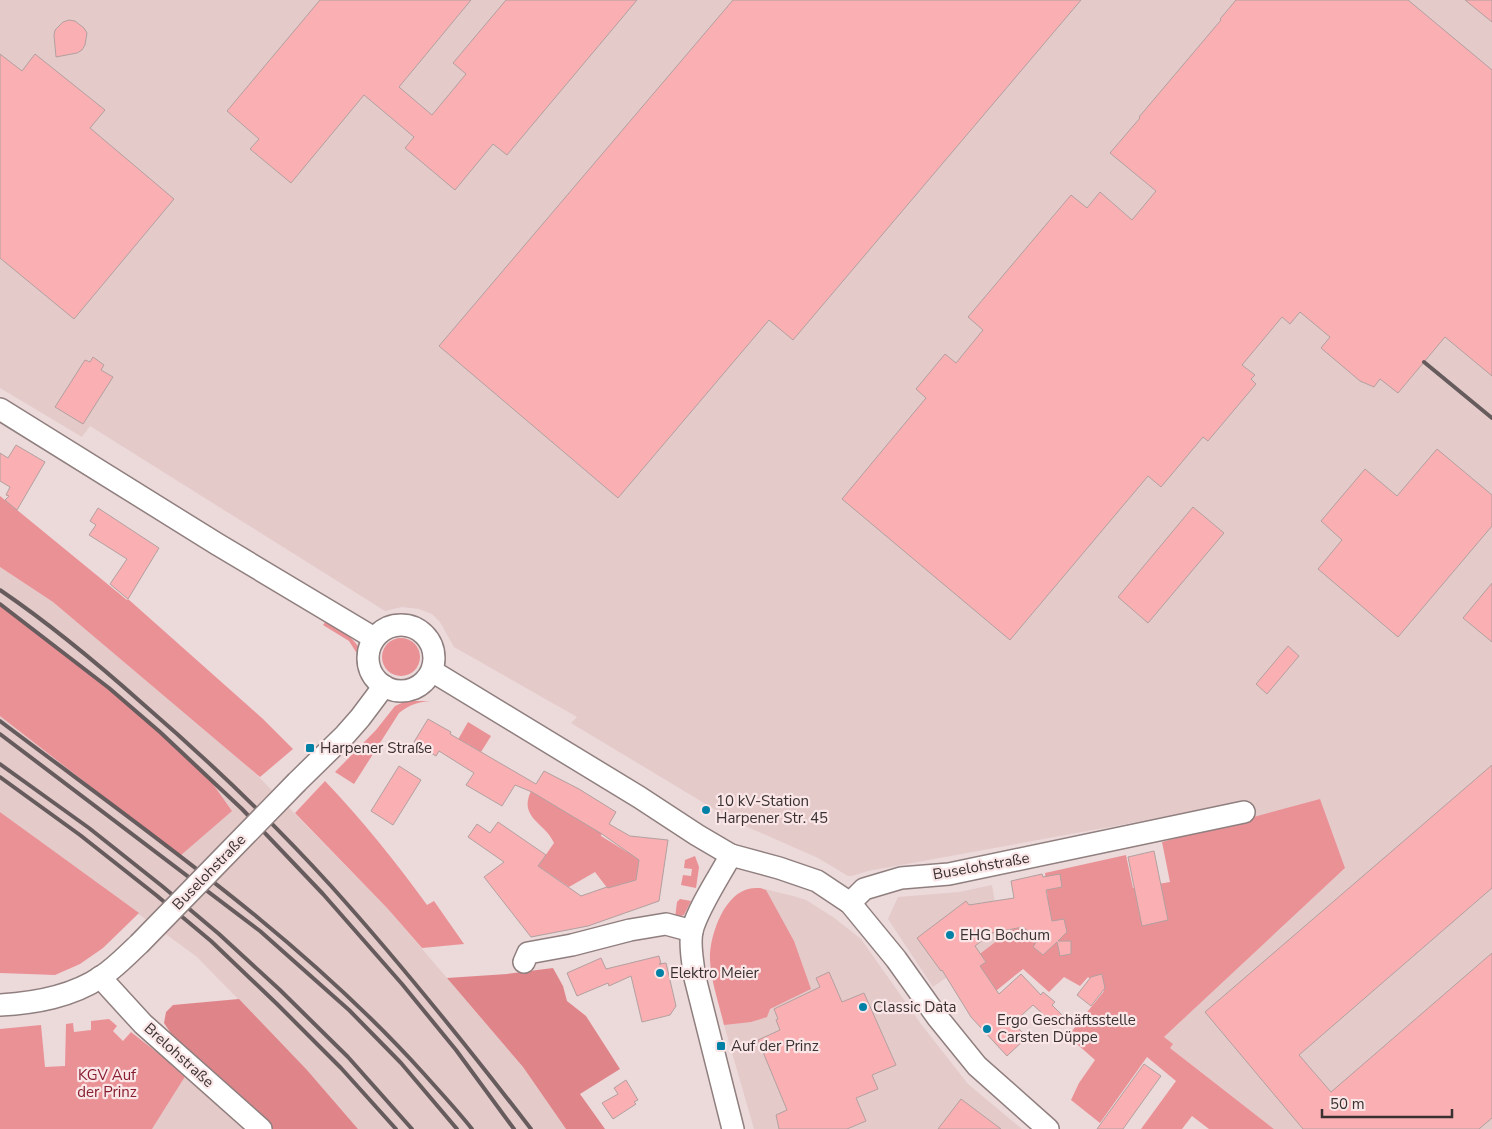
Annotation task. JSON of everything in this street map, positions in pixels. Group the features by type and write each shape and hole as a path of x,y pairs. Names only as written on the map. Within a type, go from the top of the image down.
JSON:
{"street":[{"path":"0,409 208,539 374,638"},
{"path":"392,626 414,627 423,632 434,650 432,671 427,679 412,689 402,691 384,686 370,670 368,659 374,638 383,630 392,626"},
{"path":"432,671 731,855 817,881 850,903 891,952 938,1018 977,1066 1048,1129"},
{"name":"Buselohstraße","path":"0,1005 49,1000 77,990 100,977 122,960 296,782 345,735 384,686"},
{"name":"Buselohstraße","path":"850,903 864,889 901,878 949,874 1244,812"},
{"path":"731,855 698,915 692,931 691,948 694,974 734,1129"},
{"path":"524,962 528,953 572,946 630,930 666,924 692,931"},
{"name":"Brelohstraße","path":"100,977 143,1024 261,1129"}],"shaded area":[{"path":"0,0 1492,0 1492,1129 1274,1129 1170,1048 1164,1037 1345,868 1224,825 1219,807 848,876 818,858 734,821 571,723 577,717 454,647 440,622 432,614 419,609 402,607 385,611 90,426 82,437 0,388"},
{"path":"0,567 53,602 249,767 388,909 523,1067 566,1129 358,1129 307,1070 197,957 0,812"},
{"name":"EHG Bochum","path":"992,885 1001,938 933,987 888,919 898,897 959,892"},
{"path":"754,888 806,900 833,917 861,939 921,1024 968,1084 1022,1129 754,1129 724,1025 712,975 710,958 715,931 723,910 736,895"},
{"path":"553,968 563,986 567,1001 586,1016 620,1069 580,1094 605,1129 566,1129 523,1067 447,978 507,974"},
{"path":"239,999 307,1070 358,1129 272,1129 228,1086 174,1038 164,1023 166,1012 173,1005"},
{"path":"186,1075 245,1129 152,1129"}],"green space":[{"path":"0,496 128,599 263,719 293,749 260,777 53,602 0,567"},
{"path":"0,604 109,688 160,732 205,773 232,811 180,856 0,716"},
{"path":"326,621 350,637 360,650 356,652 349,641 323,625"},
{"path":"401,638 414,644 420,657 414,670 401,676 388,670 382,657 388,644"},
{"path":"412,701 430,701 413,704 399,713 354,784 335,772 376,730 395,706"},
{"path":"468,722 491,736 481,752 466,743 456,743"},
{"path":"325,781 378,842 427,905 434,901 464,944 422,948 388,909 295,813"},
{"path":"531,791 602,832 601,836 627,852 635,840 643,838 636,884 608,889 595,872 569,887 538,866 554,843 530,814 528,800"},
{"path":"1320,799 1345,868 1164,1037 1173,1044 1170,1048 1274,1129 1209,1129 1192,1116 1182,1129 1141,1129 1176,1081 1147,1057 1100,1123 1071,1100 1079,1083 1095,1060 1068,1036 1104,991 1088,977 1080,986 1064,977 1049,992 1023,969 991,995 969,962 1019,924 1016,908 1048,901 1045,873 1126,855 1133,888 1170,882 1162,842"},
{"path":"0,812 139,913 103,948 80,964 55,975 0,973"},
{"path":"695,856 699,867 696,888 681,885 683,875 691,876 692,869 684,868 685,860"},
{"path":"760,888 766,890 794,941 811,989 770,1009 767,1017 751,1022 724,1025 710,960 714,931 723,912 734,897 746,890"},
{"path":"680,899 691,901 684,915 675,918 677,902"},
{"name":"KGV Auf der Prinz","path":"109,1019 117,1026 113,1031 123,1041 131,1032 186,1075 152,1129 0,1129 0,1029 41,1025 45,1067 65,1066 66,1024 73,1023 74,1032 91,1030 91,1021"}],"building":[{"path":"320,0 471,0 399,87 432,115 466,74 453,63 506,0 637,0 507,155 493,144 455,190 405,148 414,137 364,95 291,183 250,149 259,139 227,111"},
{"path":"733,0 1081,0 793,340 769,320 618,498 439,346"},
{"path":"1236,0 1408,0 1492,70 1492,376 1445,337 1398,393 1380,379 1374,387 1360,381 1321,348 1330,337 1300,312 1290,324 1282,317 1242,365 1255,375 1251,379 1256,384 1208,441 1203,437 1161,487 1148,476 1010,640 842,499 926,398 916,389 945,354 956,363 983,330 968,317 1071,195 1087,208 1100,192 1132,220 1156,191 1110,153"},
{"path":"1465,0 1492,0 1492,22"},
{"path":"75,21 84,28 87,33 85,45 77,53 56,57 55,30 63,22"},
{"path":"0,54 22,71 35,54 105,110 90,128 174,199 74,319 0,258"},
{"path":"93,357 104,365 101,370 113,377 83,424 55,407 85,360 90,362"},
{"path":"16,445 45,462 17,510 5,500 9,496 6,495 10,487 0,481 0,453 8,458"},
{"path":"1437,449 1492,495 1492,526 1398,637 1318,569 1342,540 1321,521 1365,469 1397,496"},
{"path":"1193,507 1224,533 1148,623 1118,597"},
{"path":"98,508 159,548 128,599 110,584 127,559 89,535 96,525 90,521"},
{"path":"1492,583 1492,642 1463,618"},
{"path":"1288,646 1299,656 1267,694 1256,684"},
{"path":"428,719 451,732 450,734 536,784 544,771 579,789 616,812 609,824 630,836 668,840 659,901 588,926 531,937 484,877 504,862 468,837 477,824 490,833 498,822 546,855 538,866 581,896 636,880 639,860 602,834 532,792 515,785 502,806 466,785 474,773 439,751 436,756 414,742"},
{"path":"1492,765 1492,888 1299,1055 1331,1092 1492,953 1492,1118 1479,1129 1303,1129 1205,1012"},
{"path":"399,766 421,780 393,825 371,811"},
{"path":"1154,851 1168,920 1142,926 1128,857"},
{"path":"1042,874 1043,877 1060,874 1062,887 1046,890 1052,921 1064,919 1067,932 1058,941 1071,941 1071,954 1060,956 1057,942 1043,955 1033,947 1038,939 1023,927 992,933 975,946 986,962 980,966 999,994 1021,974 1041,995 1043,992 1055,1002 1052,1005 1063,1016 1055,1025 1033,1005 1013,1023 1027,1037 1007,1056 971,1017 942,970 917,938 966,901 969,905 1014,898 1011,881"},
{"path":"659,956 661,964 666,963 676,1006 670,1015 642,1022 631,976 609,986 608,983 577,996 567,973 601,958 606,969"},
{"path":"829,972 842,1002 864,993 896,1065 872,1075 878,1089 856,1098 866,1121 847,1129 779,1129 776,1115 787,1110 758,1040 780,1030 774,1009 820,987 816,978"},
{"path":"1102,974 1105,988 1091,1006 1077,995 1091,977"},
{"path":"1144,1064 1161,1076 1123,1129 1097,1129"},
{"path":"626,1080 638,1100 634,1102 636,1104 613,1119 602,1103 618,1094 614,1088"},
{"path":"961,1099 1001,1129 938,1129"}],"railway":[{"path":"1424,362 1492,418"},
{"path":"0,590 55,630 126,689 216,770 287,839 358,916 409,976 531,1129"},
{"path":"0,604 109,688 160,732 242,809 323,894 402,984 456,1050 514,1129"},
{"path":"0,721 166,845 275,932 327,977 377,1025 425,1075 472,1129"},
{"path":"0,734 260,931 349,1010 401,1063 457,1129"},
{"path":"0,764 89,828 219,934 280,990 348,1057 412,1129"},
{"path":"0,777 80,835 211,941 341,1068 396,1129"}],"place":[{"name":"Harpener Straße","path":"310,748"},
{"name":"10 kV-Station Harpener Str. 45","path":"706,810"},
{"name":"EHG Bochum","path":"950,935"},
{"name":"Elektro Meier","path":"660,973"},
{"name":"Classic Data","path":"863,1007"},
{"name":"Ergo Geschäftsstelle Carsten Düppe","path":"987,1029"},
{"name":"Auf der Prinz","path":"721,1046"}]}
